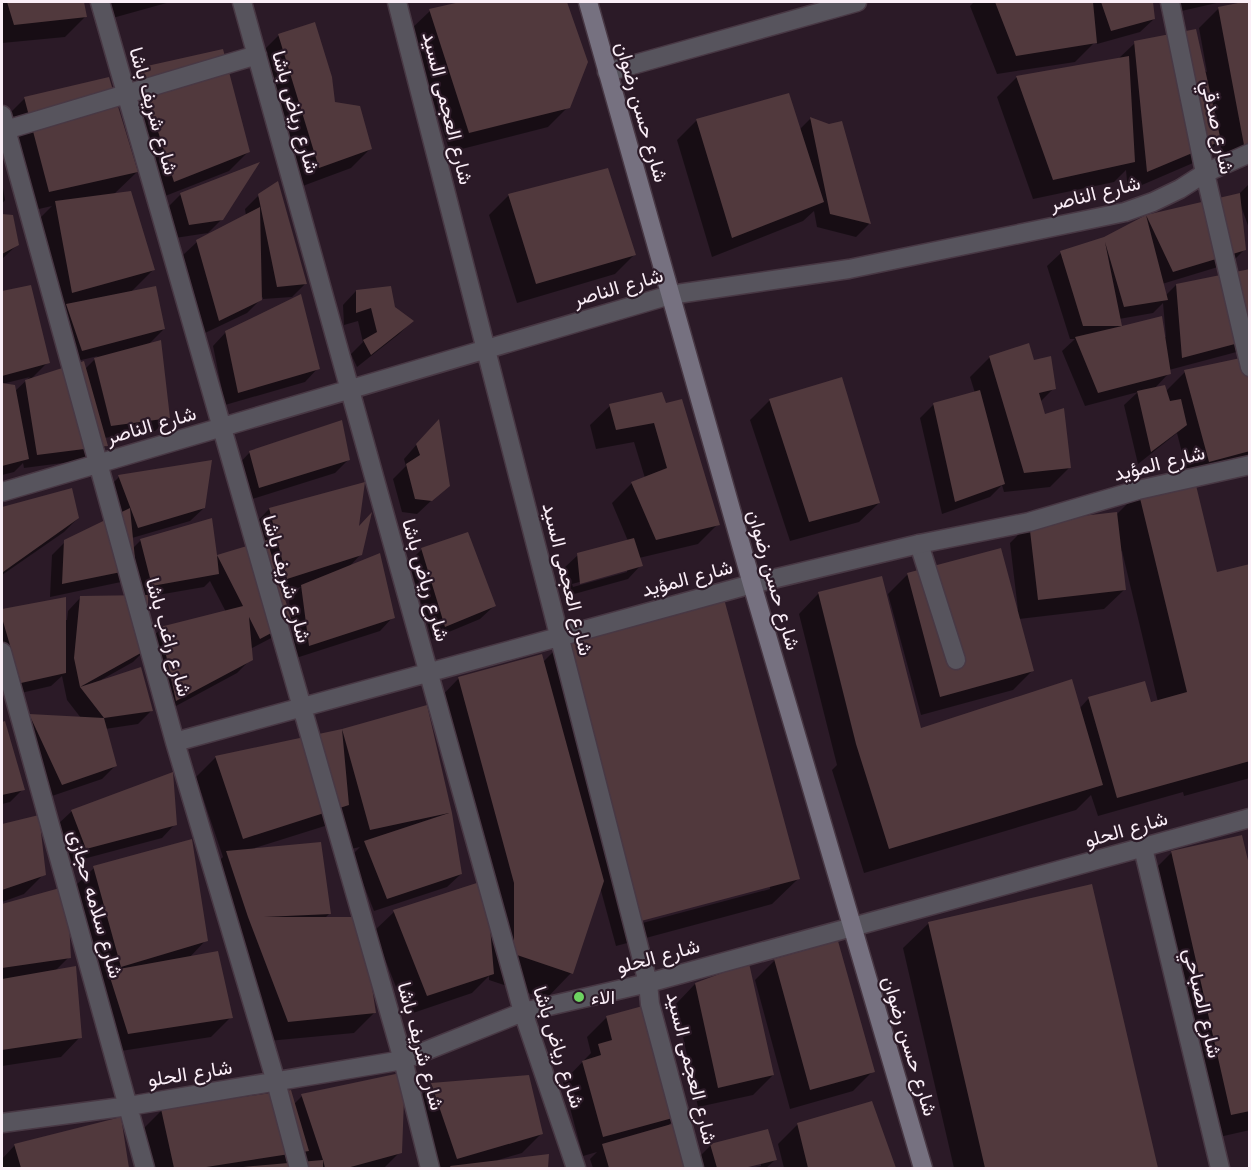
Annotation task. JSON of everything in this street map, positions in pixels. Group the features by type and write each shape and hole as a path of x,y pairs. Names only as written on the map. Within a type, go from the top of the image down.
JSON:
{"street":[{"name":"شارع شريف باشا","path":"100,2 403,1060 430,1168"},
{"name":"شارع رياض باشا","path":"242,2 523,1012 576,1168"},
{"name":"شارع العجمى السيد","path":"397,2 648,982 650,1004 694,1168"},
{"name":"شارع حسن رضوان","path":"588,2 752,584 923,1168"},
{"path":"607,72 857,2"},
{"name":"شارع صدقي","path":"1170,2 1205,173 1250,367"},
{"path":"3,125 126,94 257,55"},
{"name":"شارع راغب باشا","path":"3,125 175,742 276,1082 299,1168"},
{"name":"شارع الناصر","path":"2,492 669,295 849,269 1125,212 1171,193 1205,173 1250,153"},
{"name":"شارع المؤيد","path":"175,742 752,584 919,544 1029,522 1138,490 1250,465"},
{"path":"919,544 956,660"},
{"name":"شارع سلامه حجازى","path":"2,652 145,1168"},
{"name":"شارع الحلو","path":"2,1123 129,1106 403,1060 523,1012 648,982 1250,818"},
{"name":"شارع الصباحي","path":"1143,848 1220,1168"}],"building":[{"path":"7,2 84,2 87,17 14,25"},
{"path":"460,2 567,2 588,62 570,108 469,133 429,9"},
{"path":"995,2 1093,2 1097,43 1016,56"},
{"path":"1101,2 1153,2 1155,19 1111,31"},
{"path":"1250,2 1250,144 1244,145 1218,7"},
{"path":"315,22 332,77 335,102 360,106 372,149 319,168 278,34"},
{"path":"1196,29 1221,141 1147,172 1134,41"},
{"path":"223,49 250,152 174,182 138,68"},
{"path":"1129,56 1135,162 1053,180 1016,76"},
{"path":"109,77 138,172 49,192 24,97"},
{"path":"789,93 824,202 732,238 696,119"},
{"path":"810,117 829,124 842,121 871,224 830,214"},
{"path":"260,162 223,220 189,225 180,193"},
{"path":"608,168 636,255 536,284 508,194"},
{"path":"278,181 307,284 277,287 258,194"},
{"path":"131,191 155,270 72,293 55,201"},
{"path":"1240,193 1246,250 1173,272 1146,215"},
{"path":"260,207 262,300 219,321 196,240"},
{"path":"2,214 13,215 19,245 2,254"},
{"path":"1146,215 1168,300 1124,307 1105,242 1122,326 1083,326 1060,251 1104,237"},
{"path":"1250,269 1250,340 1182,358 1176,284"},
{"path":"31,285 50,363 2,376 2,291"},
{"path":"156,286 165,329 82,351 66,304"},
{"path":"391,286 395,307 414,321 371,355 363,340 377,332 371,308 356,313 356,290"},
{"path":"301,294 320,369 238,393 225,331"},
{"path":"1162,316 1171,374 1098,393 1075,337"},
{"path":"161,340 170,418 111,426 94,358"},
{"path":"1029,343 1034,360 1051,356 1056,389 1039,393 1045,414 1064,408 1071,468 1024,473 989,356"},
{"path":"1250,356 1250,451 1209,462 1184,370"},
{"path":"84,361 108,446 37,455 25,380"},
{"path":"842,377 880,503 809,522 769,399"},
{"path":"2,383 15,385 29,459 2,466"},
{"path":"1165,385 1170,401 1181,399 1187,425 1151,452 1137,391"},
{"path":"980,390 1005,484 955,502 933,403"},
{"path":"662,392 666,403 682,399 720,525 656,540 631,482 667,468 654,423 616,430 609,404"},
{"path":"439,419 450,486 432,501 415,499 406,464 420,455 416,444"},
{"path":"342,420 350,460 259,488 249,451"},
{"path":"212,460 205,508 138,528 118,475"},
{"path":"1194,477 1217,572 1250,564 1250,761 1117,798 1088,697 1145,681 1151,702 1187,692 1138,490"},
{"path":"365,482 359,526 372,512 362,555 287,579 269,508"},
{"path":"72,488 79,518 3,572 2,507"},
{"path":"130,508 136,569 62,584 64,540"},
{"path":"1117,512 1126,590 1038,600 1029,522"},
{"path":"212,518 219,574 152,586 140,539"},
{"path":"468,532 496,606 445,627 421,548"},
{"path":"634,538 643,566 580,584 577,553"},
{"path":"267,540 292,622 260,639 249,617 253,660 176,701 160,627 243,606 217,555"},
{"path":"1001,548 1034,671 940,697 907,573"},
{"path":"380,553 395,618 309,646 301,585"},
{"path":"882,576 921,728 1072,679 1103,785 889,849 856,744 818,592"},
{"path":"148,595 148,649 80,687 74,658 80,596"},
{"path":"723,595 800,879 641,921 565,637"},
{"path":"66,597 66,673 21,683 2,618 2,609"},
{"path":"542,654 604,881 573,974 514,954 514,883 458,677"},
{"path":"141,667 153,711 104,718 80,687"},
{"path":"427,705 452,813 462,874 387,899 364,841 449,813 370,830 342,729"},
{"path":"29,714 104,718 117,766 62,785"},
{"path":"5,721 25,790 2,795 2,722"},
{"path":"342,729 349,805 243,839 215,756"},
{"path":"173,772 177,825 86,849 71,810"},
{"path":"39,815 46,875 2,890 2,824"},
{"path":"1242,835 1250,869 1250,1111 1231,1115 1171,851"},
{"path":"192,839 208,941 121,967 93,866"},
{"path":"321,842 331,914 264,917 361,917 376,1013 288,1022 248,917 226,851"},
{"path":"486,880 494,974 427,996 393,910"},
{"path":"1092,884 1158,1168 985,1168 928,922"},
{"path":"67,886 71,958 2,968 2,904"},
{"path":"838,941 875,1072 810,1090 774,959"},
{"path":"218,951 233,1018 128,1034 108,971"},
{"path":"749,963 774,1075 718,1088 695,983"},
{"path":"76,966 82,1038 2,1050 2,979"},
{"path":"650,1004 680,1116 603,1137 582,1061 601,1055 598,1044 612,1040 606,1016"},
{"path":"405,1072 402,1153 347,1168 325,1168 301,1094"},
{"path":"529,1075 543,1134 457,1159 431,1083"},
{"path":"291,1090 309,1151 200,1168 174,1168 161,1109"},
{"path":"872,1101 896,1168 808,1168 797,1123"},
{"path":"121,1117 129,1168 21,1168 14,1144"},
{"path":"675,1123 689,1168 609,1168 602,1144"},
{"path":"768,1129 777,1160 744,1168 717,1168 710,1144"},
{"path":"549,1154 548,1168 451,1168 450,1166"},
{"path":"323,1160 323,1168 243,1168 243,1167"}],"place":[{"name":"الاء","path":"579,997"}]}
